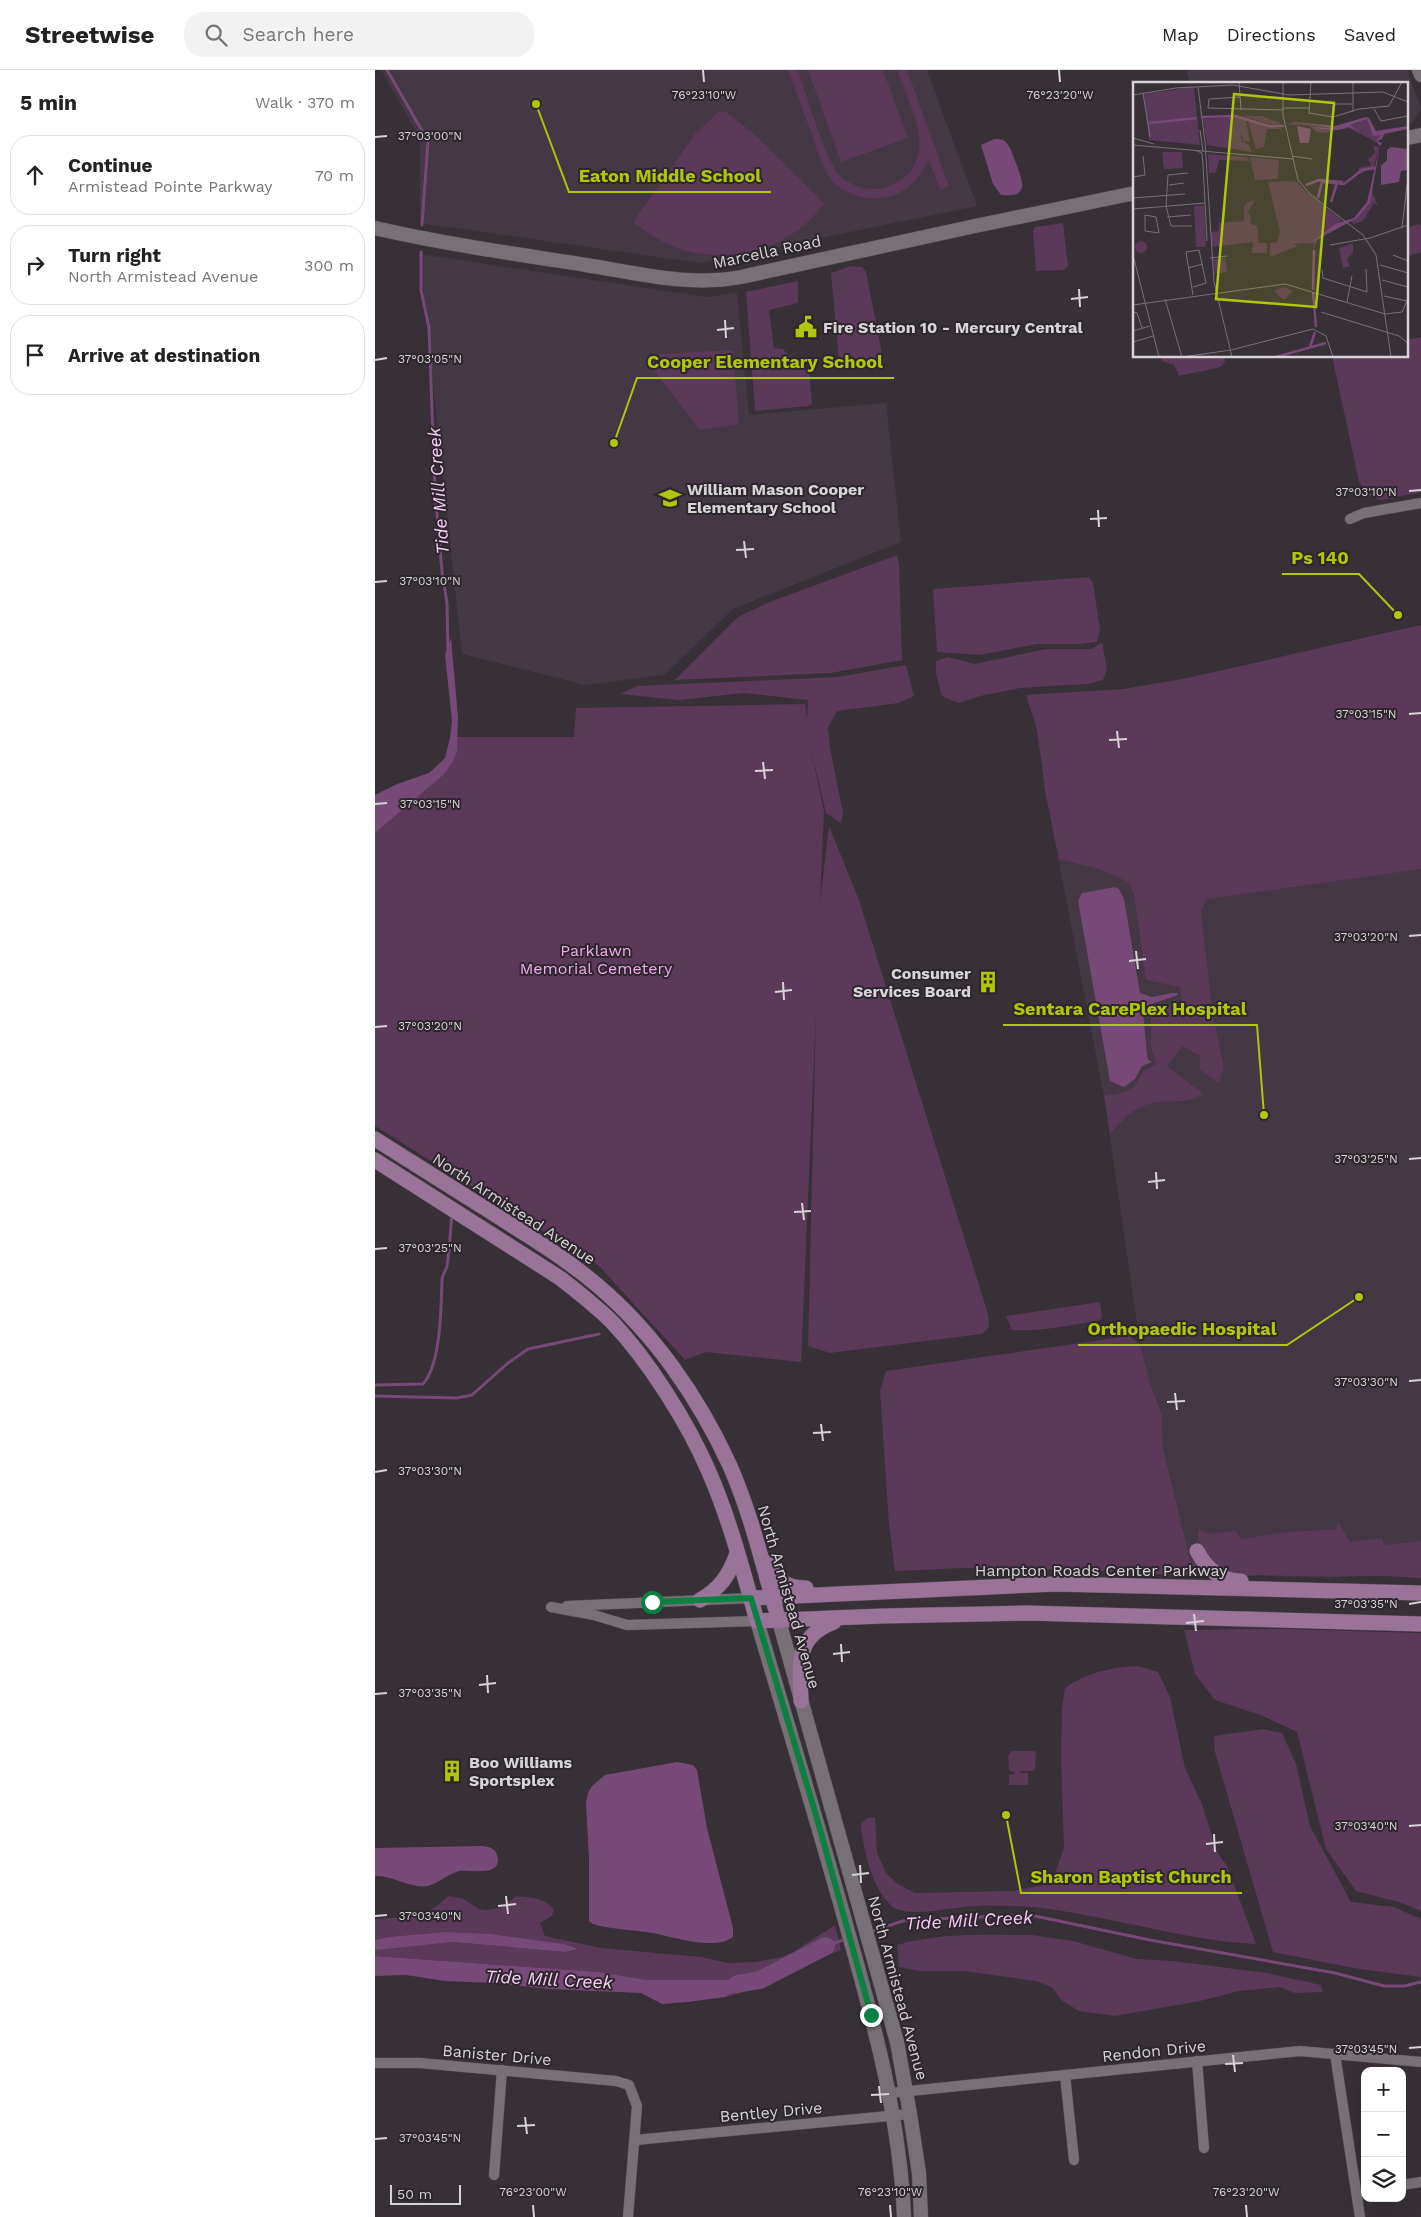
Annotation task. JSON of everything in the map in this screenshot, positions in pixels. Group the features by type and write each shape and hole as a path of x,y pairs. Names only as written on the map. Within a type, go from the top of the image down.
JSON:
{"main road":[{"path":"1419,70 1421,75"},
{"name":"Marcella Road","path":"375,228 455,245 666,278 706,282 741,277 1133,193"},
{"name":"North Armistead Avenue","path":"375,1139 537,1241 597,1285 639,1326 682,1380 716,1438 737,1484 754,1533 897,2042 911,2114 919,2173 921,2217"},
{"name":"North Armistead Avenue","path":"375,1160 551,1272 587,1299 611,1321 631,1344 686,1426 709,1471 751,1598 845,1918 890,2092 904,2217"},
{"path":"754,1533 768,1559 773,1575 791,1587 884,1584 940,1588"},
{"path":"1197,1551 1210,1570 1222,1577 1235,1581 1354,1584 1397,1592"},
{"path":"700,1600 710,1595 723,1582 737,1553"},
{"name":"Hampton Roads Center Parkway","path":"751,1598 1055,1584 1421,1593"},
{"path":"757,1621 779,1622 961,1614 1079,1614 1421,1624"},
{"path":"801,1701 801,1656 806,1642 815,1631 823,1626 845,1618"}],"street":[{"path":"1350,519 1364,513 1421,503"},
{"path":"751,1598 551,1607 594,1615 627,1625 757,1621"},
{"name":"Rendon Drive","path":"890,2092 1300,2051 1421,2062"},
{"path":"1335,2054 1360,2191 1360,2217"},
{"path":"1197,2061 1204,2148"},
{"name":"Banister Drive","path":"375,2062 413,2062 617,2081 629,2085 637,2106 635,2140"},
{"path":"494,2175 503,2070"},
{"path":"1065,2075 1074,2160"},
{"name":"Bentley Drive","path":"635,2140 911,2114"},
{"path":"628,2217 635,2140"},
{"path":"1406,2184 1421,2182"}],"shaded area":[{"path":"381,70 927,70 977,206 700,263 420,223 420,138"},
{"path":"1186,70 1407,70 1421,108 1412,123 1409,124 1409,82 1189,82"},
{"name":"William Mason Cooper Elementary School","path":"419,254 706,297 737,293 749,415 886,403 901,542 733,609 664,675 585,685 462,654"},
{"path":"1421,625 1421,1578 1377,1575 1327,1578 1286,1577 1202,1572 1190,1559 1163,1448 1162,1415 1150,1382 1140,1344 1104,1096 1045,790 1037,729 1026,695 1124,689 1188,678"}],"green space":[{"path":"788,70 798,70 823,142 840,176 854,185 877,189 895,183 906,176 915,164 919,152 917,124 897,70 907,70 949,186 940,190 929,160 910,186 890,197 867,198 848,193 837,186 828,176 823,165"},
{"path":"808,70 883,70 908,138 841,162"},
{"path":"718,112 726,112 752,132 824,203 812,218 797,231 761,249 722,255 702,254 683,250 670,245 633,222 695,134"},
{"path":"1063,223 1068,266 1064,270 1036,271 1033,232 1035,227"},
{"path":"1418,224 1421,225 1421,252 1409,256 1409,227"},
{"path":"851,266 862,267 866,272 881,348 882,367 876,365 840,370 831,273"},
{"path":"798,281 798,303 769,310 774,348 783,349 791,358 791,366 802,367 809,371 812,404 809,406 755,411 746,292"},
{"path":"1421,337 1421,492 1381,500 1370,496 1359,482 1332,358 1409,358 1409,340"},
{"path":"733,350 739,424 700,430 648,363 660,354"},
{"path":"1162,358 1224,358 1225,362 1221,367 1179,376 1174,365 1162,361"},
{"path":"897,555 899,564 902,660 831,673 675,680 738,617 767,603"},
{"path":"1089,577 1093,583 1100,630 1097,642 1037,644 980,655 937,652 933,589"},
{"path":"1421,625 1421,869 1207,899 1201,911 1213,1016 1224,1067 1219,1084 1200,1070 1200,1056 1183,1046 1167,1066 1203,1094 1188,1100 1158,1102 1138,1108 1110,1134 1104,1096 1118,1094 1132,1088 1143,1071 1156,1065 1151,1046 1151,1008 1182,1003 1180,987 1146,980 1134,895 1130,883 1099,869 1059,859 1045,790 1037,729 1026,695 1124,689 1188,678"},
{"path":"1102,642 1107,669 1103,680 1087,684 1020,688 980,696 958,703 942,696 936,674 936,661 948,657 975,664 1046,649 1092,649"},
{"name":"Parklawn Memorial Cemetery","path":"906,665 914,696 899,703 837,711 828,728 843,813 841,823 826,813 809,741 824,811 820,902 829,826 859,900 988,1314 989,1327 982,1334 830,1353 808,1346 816,1014 801,1362 706,1352 685,1360 599,1266 375,1126 375,833 441,776 452,759 458,737 574,737 576,708 805,704 807,720 808,700 744,693 679,700 620,694 637,686 838,677"},
{"path":"1100,1302 1102,1317 1100,1320 1056,1328 1012,1330 1006,1316"},
{"path":"1129,1336 1140,1344 1150,1382 1162,1415 1163,1448 1190,1559 1202,1572 1196,1576 1073,1570 963,1568 895,1571 889,1524 880,1391 886,1371"},
{"path":"1338,1521 1350,1542 1382,1538 1384,1545 1421,1541 1421,1578 1232,1575 1223,1571 1206,1555 1199,1542 1198,1535 1199,1529 1208,1534 1235,1531 1241,1539 1287,1532 1336,1529"},
{"path":"1279,1629 1421,1633 1421,1911 1402,1903 1356,1891 1326,1849 1297,1732 1263,1716 1215,1700 1195,1674 1184,1630"},
{"path":"1139,1666 1158,1672 1170,1697 1185,1768 1202,1804 1217,1852 1227,1866 1256,1944 1207,1939 1086,1915 1034,1907 981,1906 910,1912 893,1907 886,1900 874,1880 866,1857 861,1824 867,1818 875,1818 877,1853 886,1873 896,1883 915,1893 1013,1891 1043,1885 1055,1873 1064,1848 1061,1758 1062,1709 1065,1688 1082,1678 1100,1671"},
{"path":"1263,1729 1282,1733 1296,1764 1310,1826 1351,1902 1394,1907 1421,1919 1421,1977 1353,1968 1273,1952 1215,1752 1214,1736"},
{"path":"1011,1751 1034,1751 1036,1753 1035,1769 1032,1771 1020,1771 1020,1773 1028,1773 1028,1785 1009,1785 1009,1775 1016,1773 1009,1770 1008,1756"},
{"path":"448,1896 462,1898 479,1909 486,1910 500,1908 517,1896 538,1899 547,1903 554,1910 552,1916 540,1923 545,1936 601,1948 701,1957 728,1963 755,1962 782,1957 795,1951 835,1925 841,1950 755,1988 725,1997 759,1980 647,1980 598,1972 375,1956 375,1950 378,1949 453,1942 565,1952 577,1949 390,1937 375,1940 375,1919 405,1917 423,1913 440,1904"},
{"path":"964,1935 1032,1935 1073,1941 1137,1959 1173,1961 1267,1973 1321,1985 1323,1992 1295,1993 1280,1987 1239,1991 1200,2001 1115,2016 1079,2011 1061,2000 1052,1987 1035,1981 964,1971 919,1971 899,1967 897,1945 913,1941"}],"water":[{"path":"995,139 1001,139 1009,147 1019,170 1022,187 1017,194 1001,195 993,184 981,145"},
{"path":"451,638 458,717 457,752 443,775 375,833 375,795 397,784 429,773 445,758 452,721 445,655"},
{"path":"1115,887 1119,889 1124,899 1140,993 1152,997 1173,993 1178,995 1146,1006 1143,1010 1147,1055 1148,1060 1152,1062 1142,1066 1135,1079 1124,1087 1110,1081 1078,901 1082,893"},
{"path":"677,1762 693,1765 697,1770 707,1828 733,1928 733,1937 725,1941 703,1943 646,1932 600,1926 589,1921 589,1859 586,1803 588,1793 592,1786 605,1775"},
{"path":"489,1847 496,1852 498,1862 496,1867 491,1870 459,1871 428,1886 415,1886 382,1876 375,1876 375,1848"},
{"path":"446,1932 490,1934 564,1944 578,1949 565,1952 453,1942 375,1950 375,1940"},
{"path":"375,1956 598,1972 647,1980 760,1980 725,1997 662,2004 641,1993 550,1989 494,1983 445,1981 406,1975 375,1976"}],"waterway":[{"name":"Tide Mill Creek","path":"387,70 428,141 422,225"},
{"name":"Tide Mill Creek","path":"421,252 421,290 429,328 435,490 442,572 447,603 448,652"},
{"path":"375,1385 423,1384 429,1375 437,1350 442,1278 448,1260 452,1215"},
{"path":"375,1396 457,1398 472,1395 508,1363 528,1349 599,1334"},
{"name":"Tide Mill Creek","path":"869,1932 906,1920 1030,1915 1150,1940 1335,1973 1384,1986 1404,1986 1421,1982"},
{"name":"Tide Mill Creek","path":"826,1946 846,1939"},
{"name":"Tide Mill Creek","path":"737,1984 760,1980 826,1946"}],"place":[{"name":"Eaton Middle School","path":"536,104"},
{"name":"Fire Station 10 - Mercury Central","path":"806,327"},
{"name":"Cooper Elementary School","path":"614,443"},
{"name":"William Mason Cooper Elementary School","path":"670,498"},
{"name":"Ps 140","path":"1398,615"},
{"name":"Consumer Services Board","path":"988,982"},
{"name":"Sentara CarePlex Hospital","path":"1264,1115"},
{"name":"Orthopaedic Hospital","path":"1359,1297"},
{"name":"Boo Williams Sportsplex","path":"452,1771"},
{"name":"Sharon Baptist Church","path":"1006,1815"}],"route":[{"path":"652,1602 751,1598 818,1822 871,2015"}]}
